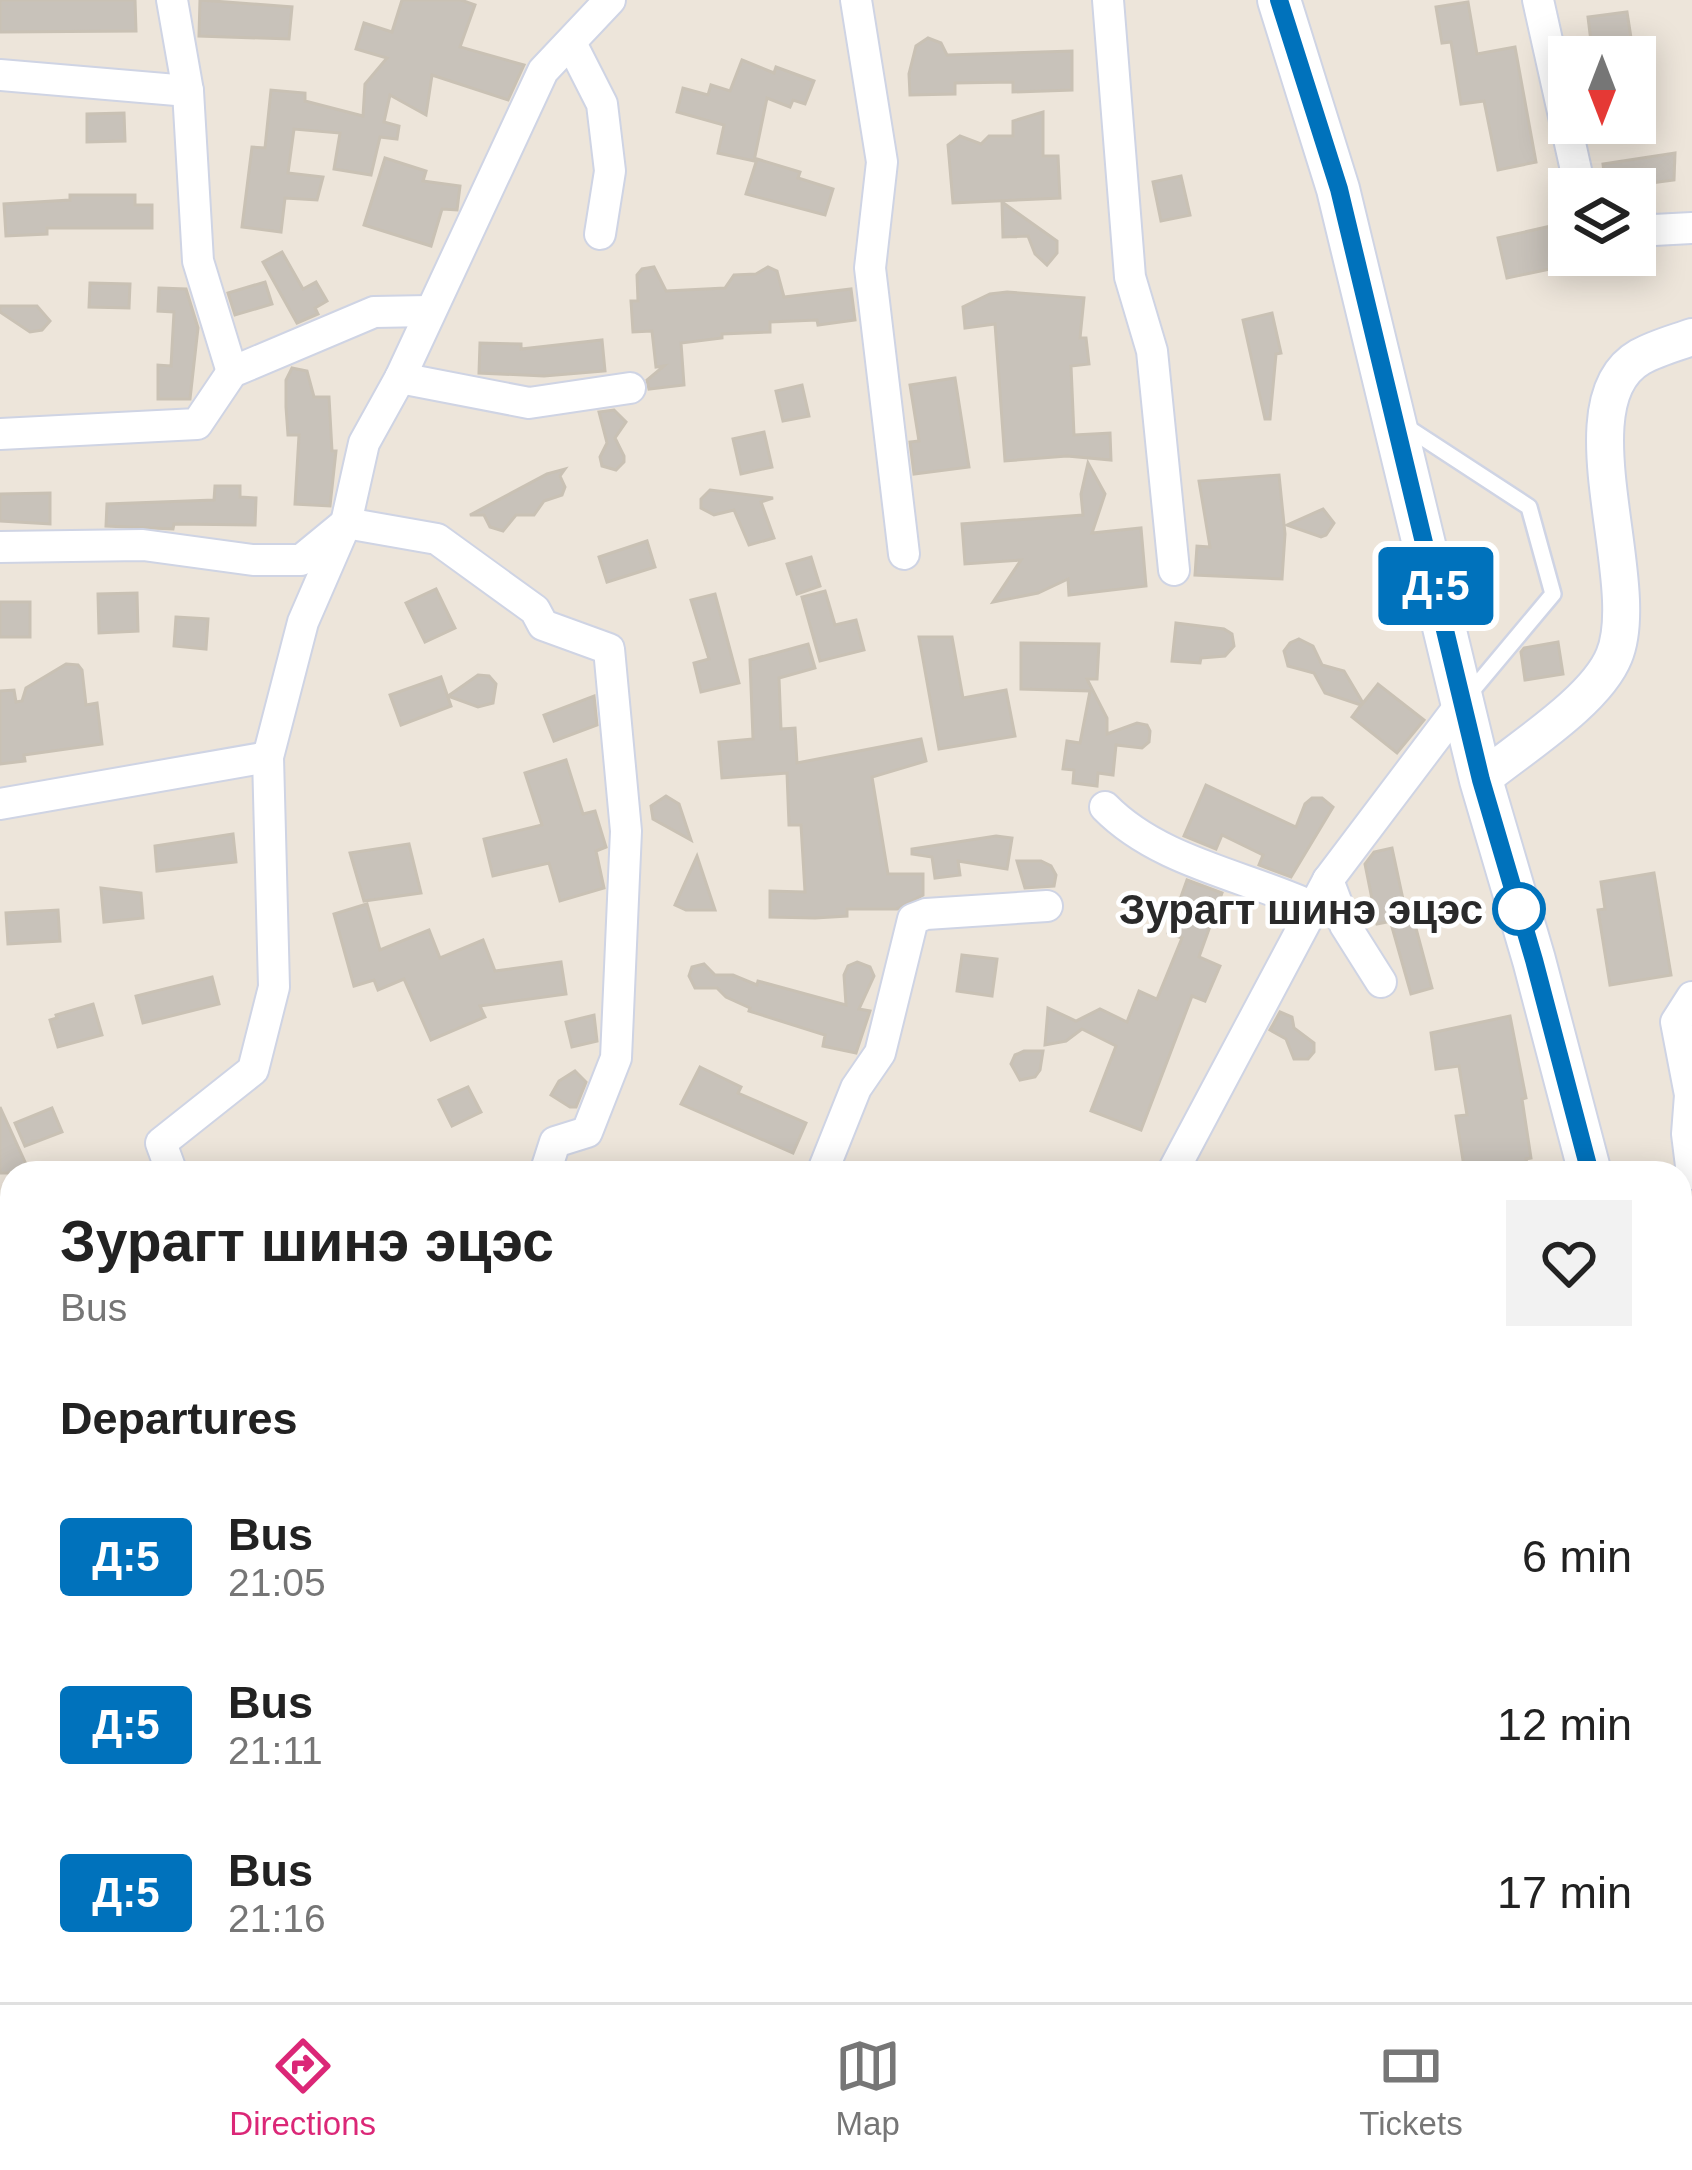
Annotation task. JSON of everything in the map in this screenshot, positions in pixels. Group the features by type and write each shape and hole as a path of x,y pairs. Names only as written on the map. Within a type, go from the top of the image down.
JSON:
{"main road":[{"path":"1279,0 1339,189 1481,780 1586,1161"}],"street":[{"path":"172,0 188,91 198,261 232,372"},
{"path":"168,1161 161,1143 253,1070 274,987 268,757 303,622 346,523 364,443 400,378 543,71 610,0"},
{"path":"856,0 881,162 870,268 904,554"},
{"path":"1108,0 1130,277 1152,350 1174,570"},
{"path":"1538,0 1576,168"},
{"path":"571,43 602,104 610,171 600,234"},
{"path":"0,75 188,91"},
{"path":"1656,230 1692,227"},
{"path":"0,434 197,424 232,372 374,312 429,311"},
{"path":"1481,780 1600,685 1617,651 1621,612 1605,420 1608,404 1612,388 1637,358 1692,337"},
{"path":"400,378 529,403 630,388"},
{"path":"0,547 143,545 253,560 301,560 346,523 437,539 536,610 543,625 609,650 626,831 616,1058 587,1132 556,1142 549,1161"},
{"path":"1178,1161 1320,894 1464,700"},
{"path":"0,804 268,757"},
{"path":"1105,807 1125,827 1157,844 1320,894 1382,982"},
{"path":"827,1161 856,1088 880,1053 913,919 926,914 1047,906"},
{"path":"1690,1161 1690,1094 1676,1022 1692,997"}],"lane":[{"path":"1396,420 1529,507 1553,594 1464,700"}],"building":[{"path":"0,0 135,0 136,31 0,32"},
{"path":"200,0 292,7 289,39 199,36"},
{"path":"402,0 461,0 475,5 460,47 524,65 508,100 432,75 426,115 390,95 384,122 399,126 397,139 380,137 371,175 334,169 340,133 294,129 288,173 323,177 317,200 285,198 281,232 242,227 252,147 265,148 271,90 305,93 305,101 363,116 365,84 387,58 356,49 364,23 392,32"},
{"path":"1468,2 1477,54 1515,47 1536,162 1498,170 1484,101 1461,104 1451,42 1442,43 1436,7"},
{"path":"1627,12 1631,36 1590,36 1588,17"},
{"path":"928,38 941,43 947,55 1072,51 1072,90 1013,92 1013,82 955,83 955,94 910,95 916,46"},
{"path":"742,60 814,81 805,104 793,100 790,107 767,98 754,161 718,153 724,125 677,112 683,88 708,95 711,85 730,91"},
{"path":"1043,112 1043,156 1058,156 1060,198 953,203 948,145 960,136 981,144 989,136 1013,136 1013,121"},
{"path":"124,113 125,141 87,142 87,114"},
{"path":"1675,153 1674,180 1656,182 1656,168 1603,168 1603,164"},
{"path":"385,158 426,171 423,181 460,186 457,210 442,209 431,246 364,225"},
{"path":"757,159 800,172 798,178 833,189 825,215 746,194"},
{"path":"1181,176 1190,215 1161,221 1153,182"},
{"path":"70,195 135,195 135,205 152,205 152,228 47,228 47,234 6,236 4,204 70,200"},
{"path":"1002,202 1057,241 1057,253 1047,265 1035,254 1028,236 1003,237"},
{"path":"1548,227 1548,269 1507,278 1498,238"},
{"path":"282,252 303,289 316,282 327,301 315,308 318,314 297,323 263,262"},
{"path":"654,267 666,291 725,288 734,275 756,274 768,267 777,271 784,297 851,289 855,320 818,325 817,320 770,322 770,332 722,334 722,338 681,343 684,385 649,389 647,380 664,366 656,367 652,331 633,332 631,301 638,301 637,275"},
{"path":"265,282 272,304 235,315 228,293"},
{"path":"90,283 130,284 129,308 89,307"},
{"path":"159,288 186,289 198,328 190,399 158,399 158,365 171,366 174,312 158,311"},
{"path":"1007,292 1084,298 1080,338 1086,338 1089,364 1071,366 1074,435 1110,433 1111,460 1067,456 1005,461 995,324 965,328 963,307"},
{"path":"0,306 37,306 50,321 42,330 30,332 0,312"},
{"path":"1272,313 1281,353 1276,354 1270,419 1265,419 1243,320"},
{"path":"602,340 605,371 544,376 479,373 480,343 521,344 521,349"},
{"path":"292,368 307,371 314,397 329,397 332,451 336,451 330,506 295,504 299,435 288,435 286,407 286,380"},
{"path":"955,378 969,467 914,474 910,442 919,441 910,385"},
{"path":"802,385 809,416 783,421 776,391"},
{"path":"614,410 626,422 615,438 624,456 616,470 602,466 600,457 607,443 599,412"},
{"path":"764,432 772,467 741,474 733,439"},
{"path":"1088,463 1105,494 1092,533 1141,528 1146,586 1069,595 1068,579 1038,593 993,602 1021,560 965,564 962,524 1083,515 1081,494"},
{"path":"565,469 560,476 565,487 562,495 544,501 534,515 516,515 503,531 490,527 484,515 470,515 547,474"},
{"path":"1279,475 1285,534 1282,579 1195,575 1197,546 1210,547 1199,481"},
{"path":"215,486 240,486 240,497 256,498 255,525 106,526 107,504 214,500"},
{"path":"710,490 773,498 761,502 774,538 749,545 734,510 714,515 701,508 701,499"},
{"path":"50,493 50,524 0,521 0,494"},
{"path":"1323,509 1334,523 1326,535 1287,525"},
{"path":"647,541 655,567 607,582 599,557"},
{"path":"811,557 820,586 797,594 787,564"},
{"path":"436,589 455,628 425,642 406,603"},
{"path":"825,591 835,625 856,620 864,650 820,661 802,597"},
{"path":"137,593 138,631 99,633 98,594"},
{"path":"715,594 739,683 701,692 694,663 709,659 691,600"},
{"path":"0,602 30,602 30,637 0,637"},
{"path":"176,617 208,619 206,649 174,646"},
{"path":"1176,623 1224,629 1232,634 1234,646 1225,656 1201,658 1200,663 1172,661"},
{"path":"919,637 952,637 963,698 1006,690 1015,736 939,749"},
{"path":"1299,639 1313,646 1322,665 1344,671 1363,703 1378,684 1424,720 1397,753 1352,717 1361,705 1325,693 1314,673 1288,666 1284,651"},
{"path":"1558,642 1563,674 1525,680 1524,648"},
{"path":"1021,643 1099,644 1097,679 1087,679 1107,718 1107,734 1137,723 1147,725 1149,742 1142,748 1116,745 1113,775 1098,773 1097,786 1073,783 1074,770 1063,769 1067,741 1080,743 1090,691 1021,689"},
{"path":"808,644 815,668 779,678 781,729 795,728 797,763 921,739 926,761 872,777 888,874 923,874 923,895 897,909 847,909 847,916 770,917 770,891 805,892 801,825 789,825 787,773 722,778 719,742 753,739 750,660"},
{"path":"66,664 82,670 86,705 97,703 102,744 24,755 25,761 0,764 0,691 14,690 16,702 22,701 26,688"},
{"path":"478,675 489,676 496,684 493,703 478,707 448,696"},
{"path":"441,677 451,706 401,725 390,695"},
{"path":"594,696 597,725 554,741 544,715"},
{"path":"566,760 583,814 595,811 606,847 596,851 604,888 560,901 549,863 493,876 484,839 542,825 525,773"},
{"path":"1206,785 1296,827 1312,798 1322,798 1333,807 1291,877 1259,865 1263,855 1222,835 1216,849 1184,836"},
{"path":"666,796 679,804 691,840 653,819 651,806"},
{"path":"233,834 236,862 157,871 155,846"},
{"path":"996,836 1012,838 1007,869 958,861 960,875 935,878 932,857 912,854 912,849"},
{"path":"409,844 421,893 364,901 350,853"},
{"path":"1392,848 1407,918 1377,924 1365,864 1374,852"},
{"path":"697,856 715,910 675,905"},
{"path":"1017,861 1051,866 1056,875 1054,886 1025,888"},
{"path":"1654,873 1671,975 1610,985 1598,910 1605,909 1601,882"},
{"path":"1187,880 1222,893 1199,957 1220,966 1205,1001 1192,996 1141,1130 1091,1111 1116,1046 1082,1029 1066,1041 1045,1045 1048,1008 1076,1021 1100,1009 1127,1022 1139,991 1157,999 1182,938 1168,933"},
{"path":"101,888 141,893 143,918 104,922"},
{"path":"367,904 380,950 429,930 440,958 483,940 495,971 561,962 566,994 480,1006 485,1017 431,1040 404,979 378,990 374,980 354,986 334,914"},
{"path":"58,910 60,941 8,944 6,913"},
{"path":"1414,921 1432,988 1411,994 1392,927"},
{"path":"962,955 997,959 992,996 957,991"},
{"path":"857,962 870,967 874,976 859,1009 870,1011 856,1053 823,1046 825,1035 749,1011 717,988 695,988 689,976 692,967 704,964 715,975 733,975 846,1005 844,975"},
{"path":"212,977 219,1004 143,1023 136,996"},
{"path":"93,1004 102,1035 58,1047 50,1020"},
{"path":"1280,1012 1292,1017 1294,1028 1314,1043 1308,1059 1294,1059 1286,1039 1270,1030"},
{"path":"594,1015 597,1041 572,1047 566,1022"},
{"path":"1510,1016 1526,1098 1522,1099 1531,1158 1463,1161 1456,1116 1467,1115 1459,1066 1436,1069 1431,1033"},
{"path":"1024,1051 1043,1051 1035,1077 1020,1080 1011,1064"},
{"path":"700,1067 741,1087 738,1093 806,1123 793,1153 681,1104"},
{"path":"575,1071 586,1082 576,1107 570,1107 551,1095 559,1081"},
{"path":"468,1087 481,1112 452,1126 439,1100"},
{"path":"0,1107 25,1161 0,1161"},
{"path":"52,1108 62,1132 25,1146 15,1123"}],"bus line":[{"name":"Д:5","path":"1279,0 1339,189 1481,780 1587,1161"}],"place":[{"name":"Зурагт шинэ эцэс","path":"1519,909"}]}
